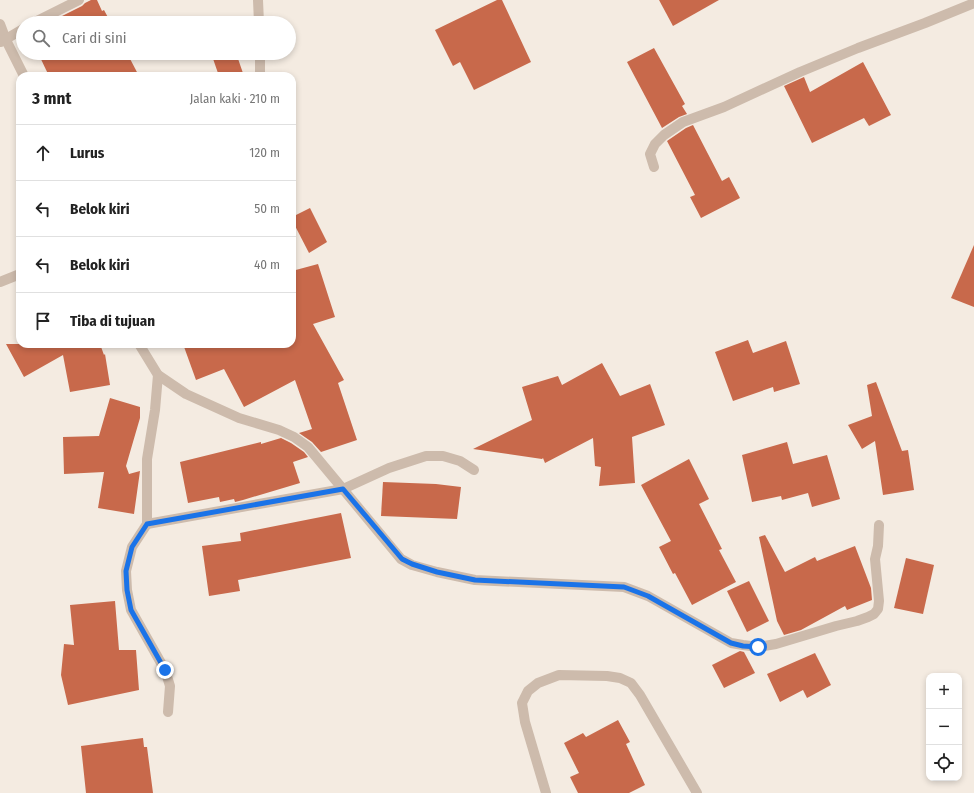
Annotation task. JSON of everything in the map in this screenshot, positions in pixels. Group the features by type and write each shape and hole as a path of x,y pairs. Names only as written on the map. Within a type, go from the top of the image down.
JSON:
{"street":[{"path":"47,16 79,0"},
{"path":"258,0 259,16"},
{"path":"654,167 650,154 655,144 664,135 683,122 724,107 800,72 974,2"},
{"path":"0,24 3,41 22,72"},
{"path":"3,41 16,33"},
{"path":"260,60 260,72"},
{"path":"0,282 16,276"},
{"path":"141,348 158,375 186,394 239,418 279,430 294,437 308,447 402,559 412,564 437,572 475,580 624,587 648,596 731,643 758,647 776,644 857,621 874,614 878,609 879,602 875,559 878,546 879,525"},
{"path":"158,375 155,410 148,458 147,524 132,547 126,571 127,590 131,610 165,670 170,686 168,712"},
{"path":"147,524 343,489 389,468 426,456 443,456 460,461 474,470"},
{"path":"546,793 525,722 522,703 528,692 538,682 559,675 581,675 620,678 632,683 697,793"}],"building":[{"path":"91,0 97,0 102,11 104,10 107,16 62,16 82,6"},
{"path":"497,0 502,0 531,62 474,90 460,62 453,66 435,30"},
{"path":"659,0 719,0 673,26"},
{"path":"654,48 685,104 682,106 687,114 679,117 662,128 627,62"},
{"path":"41,60 131,60 137,72 47,72"},
{"path":"213,60 238,60 243,72 218,72"},
{"path":"863,62 891,115 869,126 864,118 812,143 784,86 804,77 810,92"},
{"path":"693,125 722,181 729,177 740,198 701,218 690,197 695,195 667,141"},
{"path":"310,208 327,242 309,253 296,228 296,215"},
{"path":"974,245 974,307 951,298"},
{"path":"318,264 335,317 313,324 344,380 338,383 357,440 321,452 312,442 299,433 312,429 295,380 244,407 224,369 196,380 184,348 296,348 296,270"},
{"path":"748,340 753,353 786,341 800,384 774,392 773,387 733,401 715,352"},
{"path":"6,344 16,344 16,348 101,348 104,355 105,354 110,385 70,392 63,355 24,377"},
{"path":"602,363 620,396 650,384 665,425 632,437 635,483 599,486 601,467 595,466 593,438 545,463 543,458 473,449 532,420 522,387 558,376 562,385"},
{"path":"876,382 902,451 908,450 914,490 883,495 875,441 862,449 848,425 872,416 867,385"},
{"path":"110,398 140,407 140,418 126,466 129,474 140,471 134,514 98,508 104,472 64,474 63,437 99,436"},
{"path":"281,438 304,452 308,457 293,462 300,483 235,502 234,499 220,502 219,497 188,503 180,462 261,442 261,444"},
{"path":"787,442 793,464 827,455 840,499 812,507 808,493 782,500 781,496 752,502 742,455"},
{"path":"689,459 709,499 699,504 722,549 719,550 736,582 692,605 659,547 671,541 641,485"},
{"path":"383,482 436,484 461,487 457,519 381,516"},
{"path":"341,513 351,558 238,580 240,591 209,596 202,546 241,541 240,533"},
{"path":"765,535 785,572 815,557 817,561 855,546 871,588 872,600 847,610 845,606 801,630 784,635 777,621 759,537"},
{"path":"906,558 934,565 923,614 894,608"},
{"path":"749,581 769,621 747,632 727,591"},
{"path":"115,601 119,650 136,650 139,690 68,705 61,675 64,644 74,645 70,605"},
{"path":"740,651 744,652 755,673 724,688 712,665"},
{"path":"815,653 831,685 807,698 803,690 780,702 767,674"},
{"path":"618,720 630,742 626,744 645,785 629,793 578,793 570,777 579,773 564,743 583,733 586,737"},
{"path":"143,738 144,747 147,747 153,793 86,793 81,746"}],"route":[{"path":"165,670 131,610 127,590 126,571 132,547 147,524 343,489 402,559 412,564 437,572 475,580 624,587 648,596 731,643 743,646 758,647"}]}
